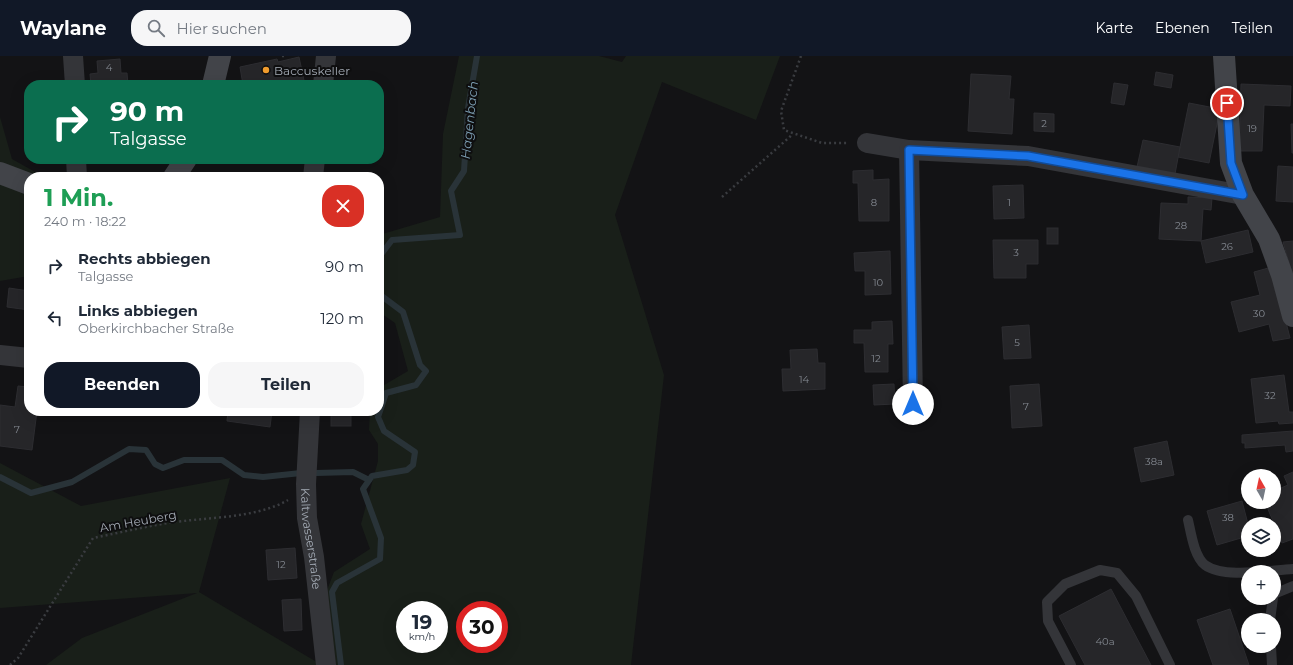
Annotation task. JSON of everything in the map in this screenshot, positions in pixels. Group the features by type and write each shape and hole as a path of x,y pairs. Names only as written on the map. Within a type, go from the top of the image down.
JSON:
{"street":[{"path":"73,56 74,80"},
{"path":"214,80 220,56"},
{"path":"324,80 326,56"},
{"path":"1224,56 1231,163 1243,195 1269,239 1282,275 1293,316"},
{"path":"867,143 909,150 1028,156 1243,195"},
{"path":"909,150 913,404"},
{"path":"0,173 24,182"},
{"path":"0,354 24,357"},
{"name":"Kaltwasserstraße","path":"310,416 306,484 307,518 314,557 326,665"}],"lane":[{"path":"1188,520 1196,550 1205,565 1221,573 1293,569"},
{"path":"1071,665 1048,621 1047,602 1065,584 1100,570 1117,573 1136,596 1170,665"},
{"path":"1281,591 1293,586"},
{"path":"1271,653 1272,665"}],"path":[{"path":"801,56 781,111 784,130 822,143 867,143"},
{"path":"722,197 794,133"},
{"name":"Am Heuberg","path":"10,665 18,658 93,538 169,523 212,519 278,506 296,496 306,484"}],"shaded area":[{"path":"459,56 599,56 622,62 626,56 780,56 756,120 662,82 615,215 664,375 631,665 46,665 82,638 197,593 0,608 0,463 81,506 230,478 199,592 320,664 324,598 334,572 370,549 361,524 378,461 378,444 369,430 370,416 384,416 384,385 408,371 395,323 384,315 384,234 440,217 443,134"},
{"path":"0,117 12,159 35,172 24,172 24,277 0,281"}],"building":[{"path":"299,57 304,80 242,80 240,67 277,59 278,62"},
{"path":"120,59 121,73 127,73 128,80 91,80 90,74 98,73 97,61"},
{"path":"1156,72 1173,75 1171,88 1154,85"},
{"path":"971,74 1011,76 1009,99 1014,99 1012,134 968,131"},
{"path":"1114,83 1128,85 1124,105 1111,103"},
{"path":"1241,84 1291,86 1290,106 1264,105 1262,151 1239,151"},
{"path":"1189,103 1220,109 1209,163 1178,157"},
{"path":"1034,113 1054,114 1054,132 1034,131"},
{"path":"1291,124 1293,124 1293,153 1292,153"},
{"path":"1143,140 1180,147 1175,174 1137,167"},
{"path":"1278,166 1293,167 1293,202 1276,201"},
{"path":"873,170 873,180 889,179 889,221 859,221 858,183 853,183 853,171"},
{"path":"1023,185 1024,218 994,219 993,186"},
{"path":"1188,197 1212,198 1211,210 1203,209 1201,241 1159,239 1161,203 1188,204"},
{"path":"1047,228 1058,228 1058,244 1047,244"},
{"path":"1248,230 1253,252 1206,263 1201,241"},
{"path":"993,240 1038,240 1038,264 1026,264 1026,278 994,278"},
{"path":"1293,241 1293,276 1283,242"},
{"path":"890,251 891,294 865,295 865,271 855,271 854,253"},
{"path":"1272,267 1290,338 1273,341 1269,324 1239,332 1231,302 1260,295 1254,272"},
{"path":"9,288 24,290 24,309 7,307"},
{"path":"892,321 893,344 888,344 888,372 865,372 864,343 854,343 854,330 872,330 872,322"},
{"path":"1029,325 1031,358 1004,359 1002,327"},
{"path":"817,349 818,363 825,363 825,389 783,391 782,369 791,369 790,350"},
{"path":"1284,375 1289,412 1293,412 1293,423 1279,424 1278,421 1256,423 1251,379"},
{"path":"894,384 895,404 874,405 873,385"},
{"path":"1039,384 1042,426 1012,428 1010,386"},
{"path":"18,386 24,387 24,416 36,416 32,450 0,446 0,405 15,407"},
{"path":"228,416 271,416 270,427 227,421"},
{"path":"331,416 351,416 351,426 331,426"},
{"path":"1293,431 1293,451 1286,452 1285,445 1245,448 1245,443 1242,443 1242,435"},
{"path":"1167,441 1174,475 1141,482 1134,448"},
{"path":"1293,472 1293,539 1282,543 1281,517 1271,517 1268,509 1281,509 1281,488 1288,485 1284,476"},
{"path":"1241,501 1241,509 1244,509 1246,517 1241,517 1241,538 1217,545 1207,511"},
{"path":"295,548 297,578 268,580 266,550"},
{"path":"1111,589 1151,665 1085,665 1059,616"},
{"path":"301,599 302,630 284,631 282,600"},
{"path":"1230,609 1241,641 1241,653 1245,653 1249,665 1213,665 1197,620"}],"waterway":[{"name":"Hagenbach","path":"384,250 392,240 460,235 451,191 464,171 468,108 477,56"},
{"name":"Hagenbach","path":"384,298 403,312 420,365 426,371 416,385 386,393 384,399"},
{"name":"Hagenbach","path":"341,665 332,592 337,583 380,559 381,538 363,489 372,476 407,470 413,465 415,452 384,431 378,416"},
{"path":"0,477 31,493 72,482 129,449 146,450 155,464 163,468 184,460 222,460 244,475 263,477 301,473"},
{"path":"316,473 353,472 369,480"}],"place":[{"name":"Baccuskeller","path":"266,70"}],"route":[{"path":"913,404 912,249 909,150 1028,156 1243,195 1231,163 1227,103"}]}
